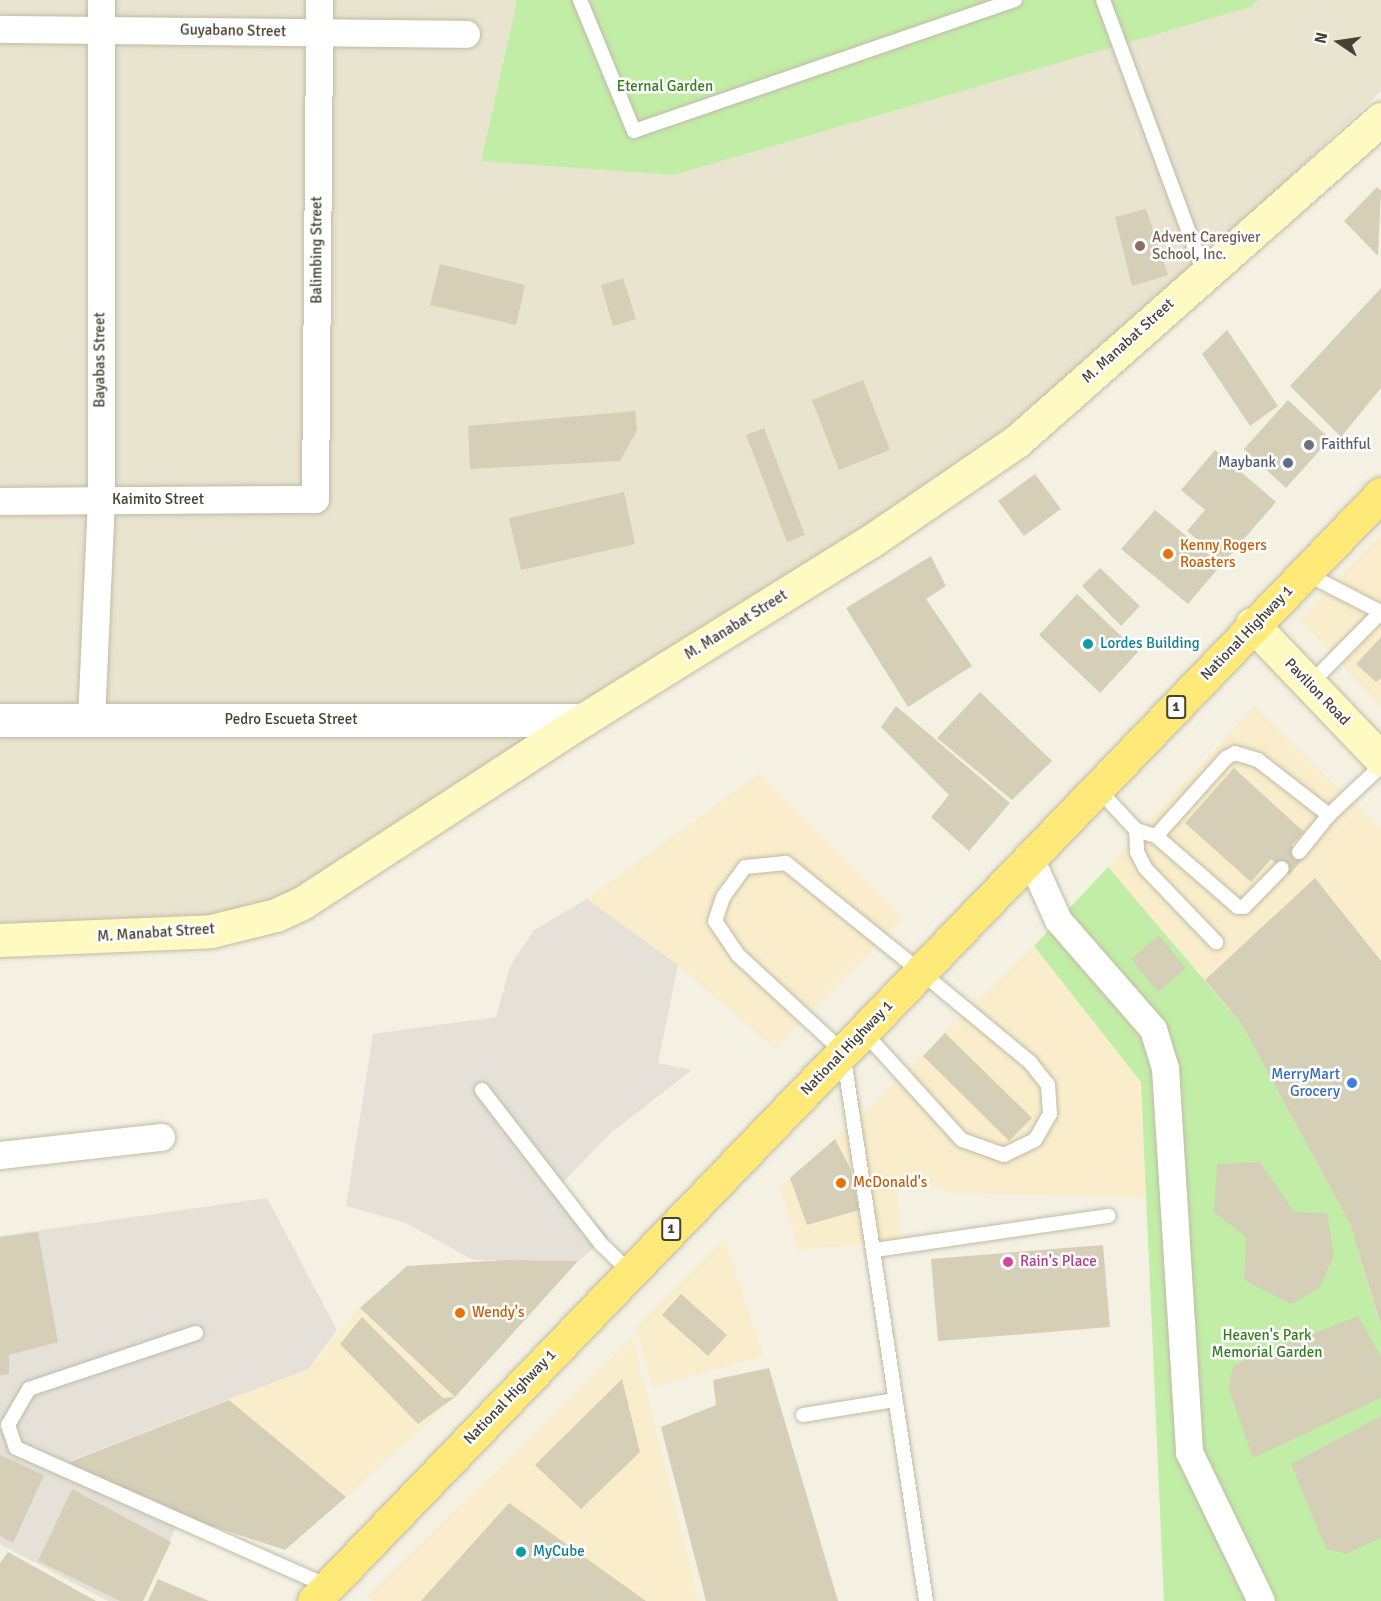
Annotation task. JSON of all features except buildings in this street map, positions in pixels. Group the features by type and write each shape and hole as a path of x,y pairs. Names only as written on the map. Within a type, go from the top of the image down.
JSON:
{"highway":[{"name":"National Highway 1","path":"321,1593 1030,858 1099,790 1252,624 1381,494"}],"main road":[{"name":"M. Manabat Street","path":"0,940 211,932 276,915 302,903 583,720 871,541 1017,441 1204,273 1381,119"},
{"name":"Pavilion Road","path":"1252,624 1381,759"}],"street":[{"name":"Bayabas Street","path":"91,720 101,500 101,0"},
{"name":"Balimbing Street","path":"315,499 319,0"},
{"name":"Guyabano Street","path":"0,29 466,34"},
{"name":"Kaimito Street","path":"0,501 315,499"},
{"name":"Pedro Escueta Street","path":"0,720 583,720"},
{"path":"1030,858 1058,920 1153,1029 1165,1068 1189,1452 1261,1601"},
{"path":"0,1155 160,1137"}],"lane":[{"path":"580,0 634,131 1016,0"},
{"path":"1103,0 1204,273"},
{"path":"1305,573 1380,613 1310,684"},
{"path":"1156,836 1226,758 1234,753 1258,760 1329,815"},
{"path":"1299,852 1329,815 1381,766"},
{"path":"1099,790 1136,830 1156,836 1238,907 1244,907 1282,868"},
{"path":"1136,830 1137,852 1145,868 1216,942"},
{"path":"786,863 921,972 1031,1064 1048,1085 1050,1114 1035,1140 1004,1155 962,1140 853,1041 738,955 715,921 723,897 745,867 786,863"},
{"path":"853,1041 875,1250 926,1601"},
{"path":"482,1089 601,1244 630,1272"},
{"path":"875,1250 1109,1216"},
{"path":"196,1333 29,1389 8,1425 16,1448 321,1593"},
{"path":"803,1415 895,1400"}],"shaded area":[{"path":"0,0 517,0 481,160 674,175 1249,7 1259,0 1381,0 1381,91 997,453 274,912 0,934"},
{"path":"1381,535 1381,706 1300,620"},
{"path":"1254,706 1381,829 1381,1328 1237,1017 1108,867"},
{"path":"759,774 903,918 775,1048 678,965 587,899"},
{"path":"587,899 678,965 658,1063 692,1070 612,1132 560,1185 609,1236 578,1261 473,1260 406,1223 346,1206 373,1034 496,1017 510,966 534,930"},
{"path":"1034,946 1141,1082 1147,1198 954,1193 896,1178 900,1240 798,1250 781,1187 868,1109"},
{"path":"267,1198 337,1330 308,1369 64,1463 181,1516 143,1601 108,1601 0,1544 0,1236"},
{"path":"725,1239 763,1356 653,1387 636,1328"},
{"path":"360,1308 455,1397 346,1497 229,1400 308,1369"},
{"path":"632,1338 699,1601 374,1601 368,1596"}],"green space":[{"name":"Eternal Garden","path":"517,0 1259,0 1250,7 674,175 481,161"},
{"name":"Heaven's Park Memorial Garden","path":"1108,867 1241,1023 1350,1224 1381,1327 1381,1601 1164,1601 1141,1082 1034,946"}],"place":[{"name":"Advent Caregiver School, Inc.","path":"1140,246"},
{"name":"Faithful","path":"1309,445"},
{"name":"Maybank","path":"1288,463"},
{"name":"Kenny Rogers Roasters","path":"1168,554"},
{"name":"Lordes Building","path":"1088,644"},
{"name":"MerryMart Grocery","path":"1352,1083"},
{"name":"McDonald's","path":"841,1183"},
{"name":"Rain's Place","path":"1008,1262"},
{"name":"Wendy's","path":"460,1313"},
{"name":"MyCube","path":"521,1552"}]}
